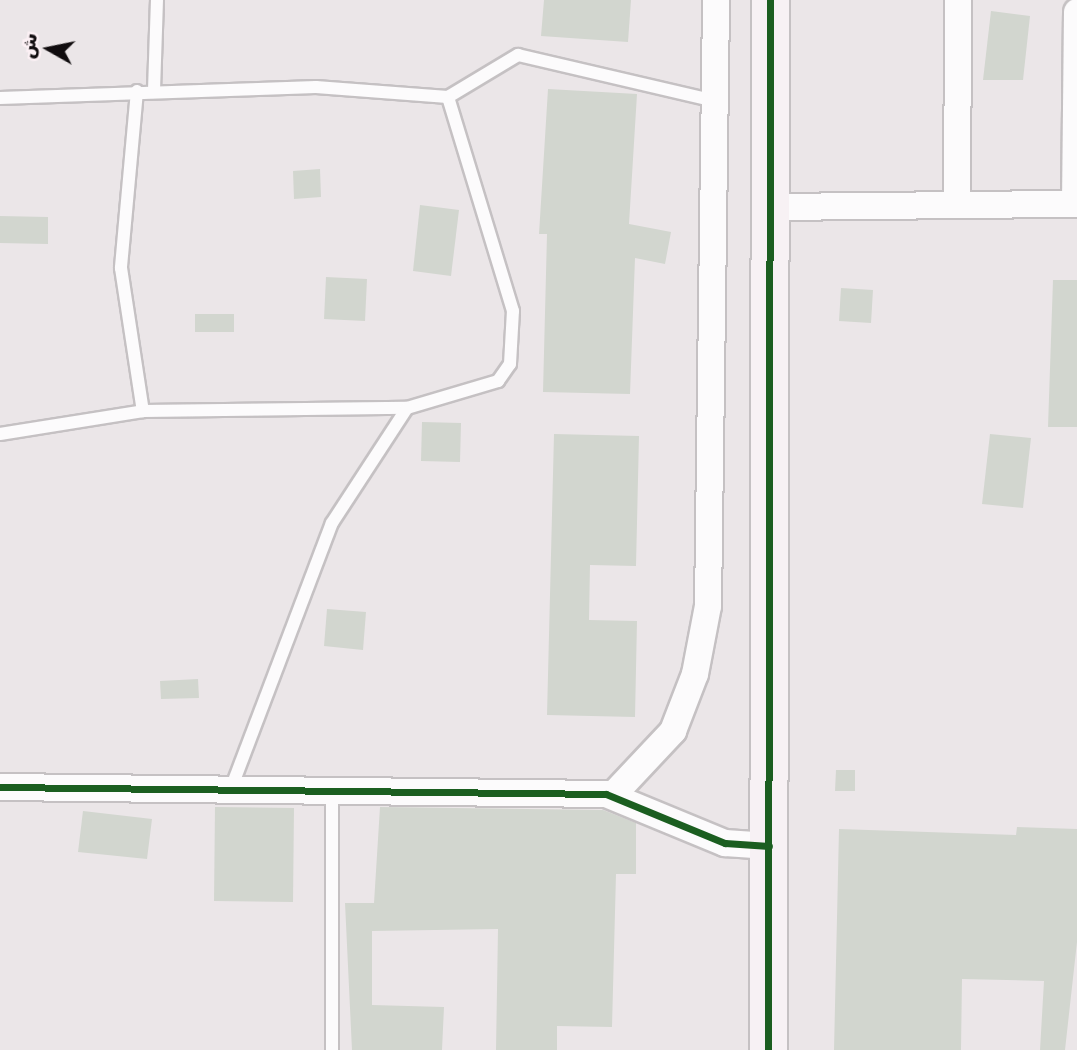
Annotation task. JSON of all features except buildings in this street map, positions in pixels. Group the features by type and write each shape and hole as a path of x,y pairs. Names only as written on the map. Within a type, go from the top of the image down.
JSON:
{"street":[{"path":"613,795 673,731 695,674 708,606 716,0"},
{"path":"768,1050 774,207 770,0"},
{"path":"957,205 958,0"},
{"path":"774,207 1076,204 1077,12"},
{"path":"0,787 232,786 613,795 725,843 769,846"}],"lane":[{"path":"154,90 157,0"},
{"path":"0,98 154,90 316,87 448,97 518,55 715,101"},
{"path":"137,91 121,268 143,411"},
{"path":"0,434 143,411 407,408 498,381 510,363 514,339 513,311 448,97"},
{"path":"232,786 332,523 407,408"},
{"path":"332,788 332,1050"}],"cycle path":[{"path":"768,1050 770,0"},
{"path":"0,787 606,794 725,843 769,846"}]}
